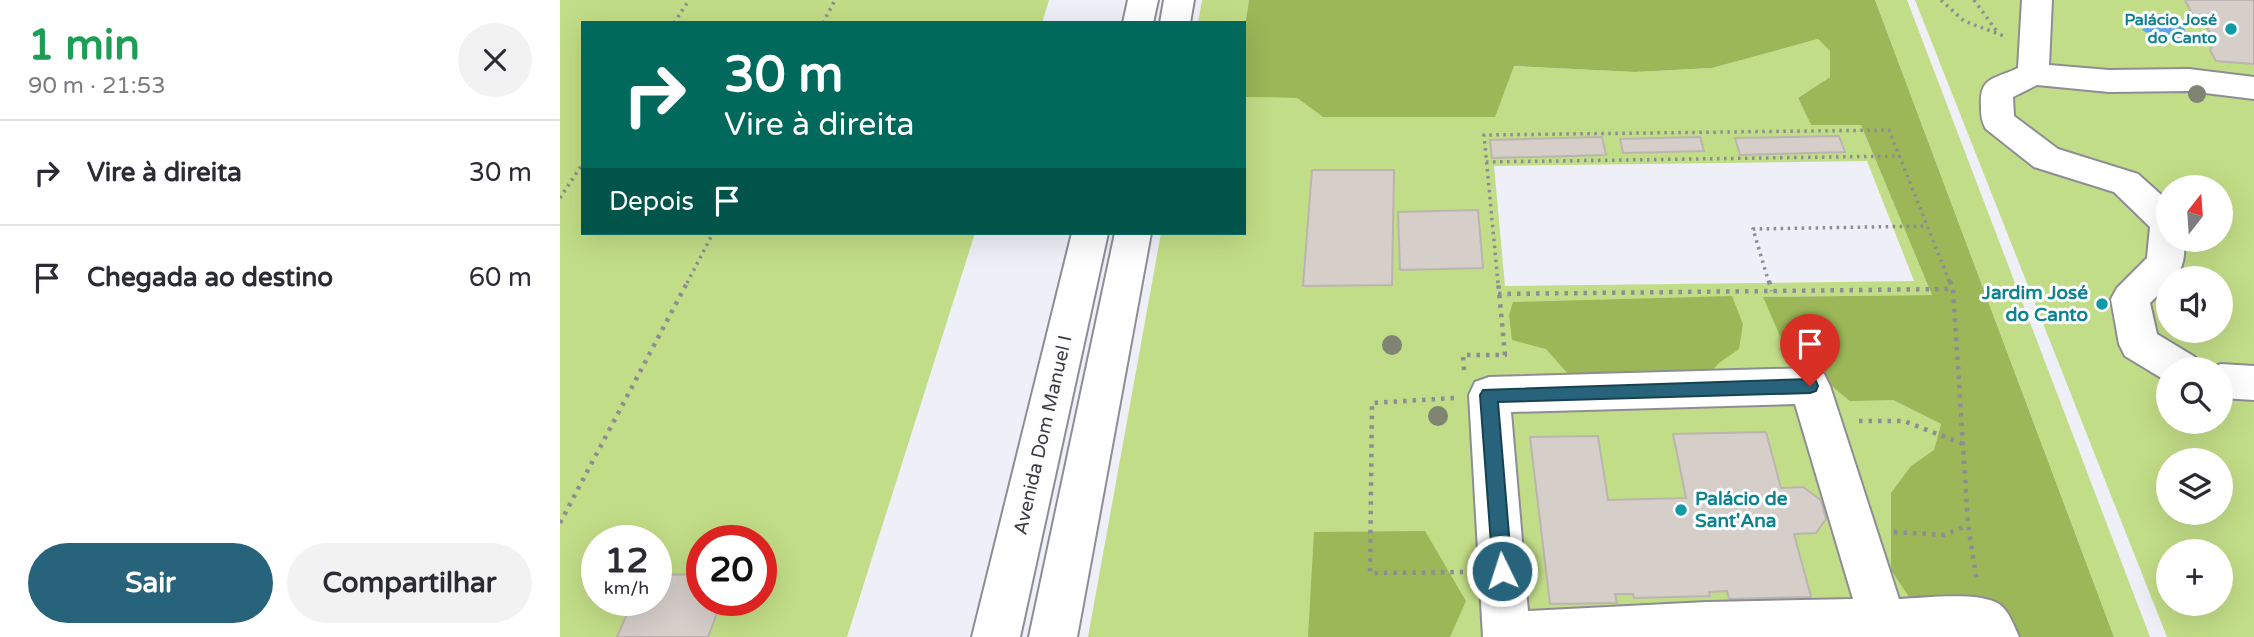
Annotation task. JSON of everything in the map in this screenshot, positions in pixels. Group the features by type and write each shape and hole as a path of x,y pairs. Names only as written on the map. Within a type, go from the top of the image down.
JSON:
{"main road":[{"path":"1138,21 1143,0"},
{"path":"1175,21 1179,0"},
{"path":"2033,74 2037,0"},
{"path":"2156,211 2126,183 2046,158 1998,121 1996,91 2033,74 2109,80 2189,80 2254,88"},
{"name":"Avenida Dom Manuel I","path":"996,637 1090,235"},
{"path":"1054,637 1133,235"},
{"path":"2161,357 2139,344 2130,299 2165,264 2166,252"},
{"path":"2233,382 2254,383"},
{"path":"1884,624 1810,386 1489,395 1507,636 1707,625 1884,624 1989,629"}],"path":[{"path":"675,21 689,0"},
{"path":"824,21 835,0"},
{"path":"1941,0 1964,21 1998,34 1974,0"},
{"path":"1489,395 1466,383 1462,355 1505,355 1484,135 1889,130 1953,289 1968,525 1989,629"},
{"path":"1486,162 1900,156"},
{"path":"560,198 581,166"},
{"path":"1772,291 1753,229 1928,226"},
{"path":"560,523 712,235"},
{"path":"1498,294 1953,289"},
{"path":"1489,395 1372,403 1370,573 1502,571"},
{"path":"1850,429 1857,421 1904,421 1963,444"},
{"path":"1887,528 1898,534 1944,535 1968,525"}],"green space":[{"path":"560,0 1049,0 1043,21 581,21 581,235 974,235 847,637 708,637 716,616 777,616 777,525 686,525 686,574 672,575 672,525 581,525 581,616 626,616 617,637 560,637"},
{"path":"1202,0 1249,0 1246,21 1198,21"},
{"path":"1249,0 1875,0 2114,637 1929,637 1914,604 1891,570 1891,493 1911,466 1934,450 1941,424 1893,400 1850,401 1780,336 1763,297 1932,295 1861,125 1811,125 1798,98 1830,77 1830,51 1818,39 1712,68 1635,72 1514,66 1495,117 1323,117 1297,98 1246,97 1246,21"},
{"path":"1875,0 1907,0 2150,637 2114,637"},
{"name":"Jardim José do Canto","path":"1915,0 2254,0 2254,637 2167,637 2159,616 2233,616 2233,539 2156,539 2156,609"},
{"path":"1818,39 1830,51 1830,77 1798,98 1811,125 1861,125 1932,295 1764,297 1829,384 1850,400 1893,400 1941,424 1934,451 1911,466 1914,604 1929,637 1088,637 1161,235 1246,235 1246,97 1297,98 1323,117 1513,66 1635,72 1712,68","holes":["1867,161 1914,281 1505,286 1494,166"]},
{"path":"1732,296 1743,324 1739,349 1719,363 1703,381 1569,375 1546,349 1512,340 1509,315 1513,302"},
{"path":"1425,531 1466,601 1450,637 1308,637 1314,532"}],"water":[{"path":"2164,19 2184,28 2187,37 2171,41 2142,30 2154,21"}],"building":[{"name":"Palácio José do Canto","path":"2185,0 2254,0 2254,64 2216,61 2210,50 2216,39 2205,26 2195,20"},
{"path":"1839,136 1845,152 1740,155 1735,138"},
{"path":"1602,137 1606,155 1492,158 1490,140"},
{"path":"1700,137 1704,151 1623,153 1620,139"},
{"path":"1312,170 1394,170 1392,285 1303,286"},
{"path":"1478,210 1483,268 1400,270 1398,212"},
{"name":"Palácio de Sant'Ana","path":"1766,432 1781,488 1803,487 1821,500 1826,519 1816,533 1794,534 1811,597 1729,599 1727,591 1709,592 1710,596 1634,598 1633,594 1615,594 1617,603 1550,604 1530,437 1598,436 1608,500 1686,498 1673,434"},
{"path":"686,574 686,616 716,616 708,637 617,637 626,616 672,616 672,575"}],"place":[{"name":"Palácio José do Canto","path":"2231,29"},
{"name":"Jardim José do Canto","path":"2102,304"},
{"name":"Palácio de Sant'Ana","path":"1681,510"}],"route":[{"path":"1502,571 1489,395 1810,386"}]}
